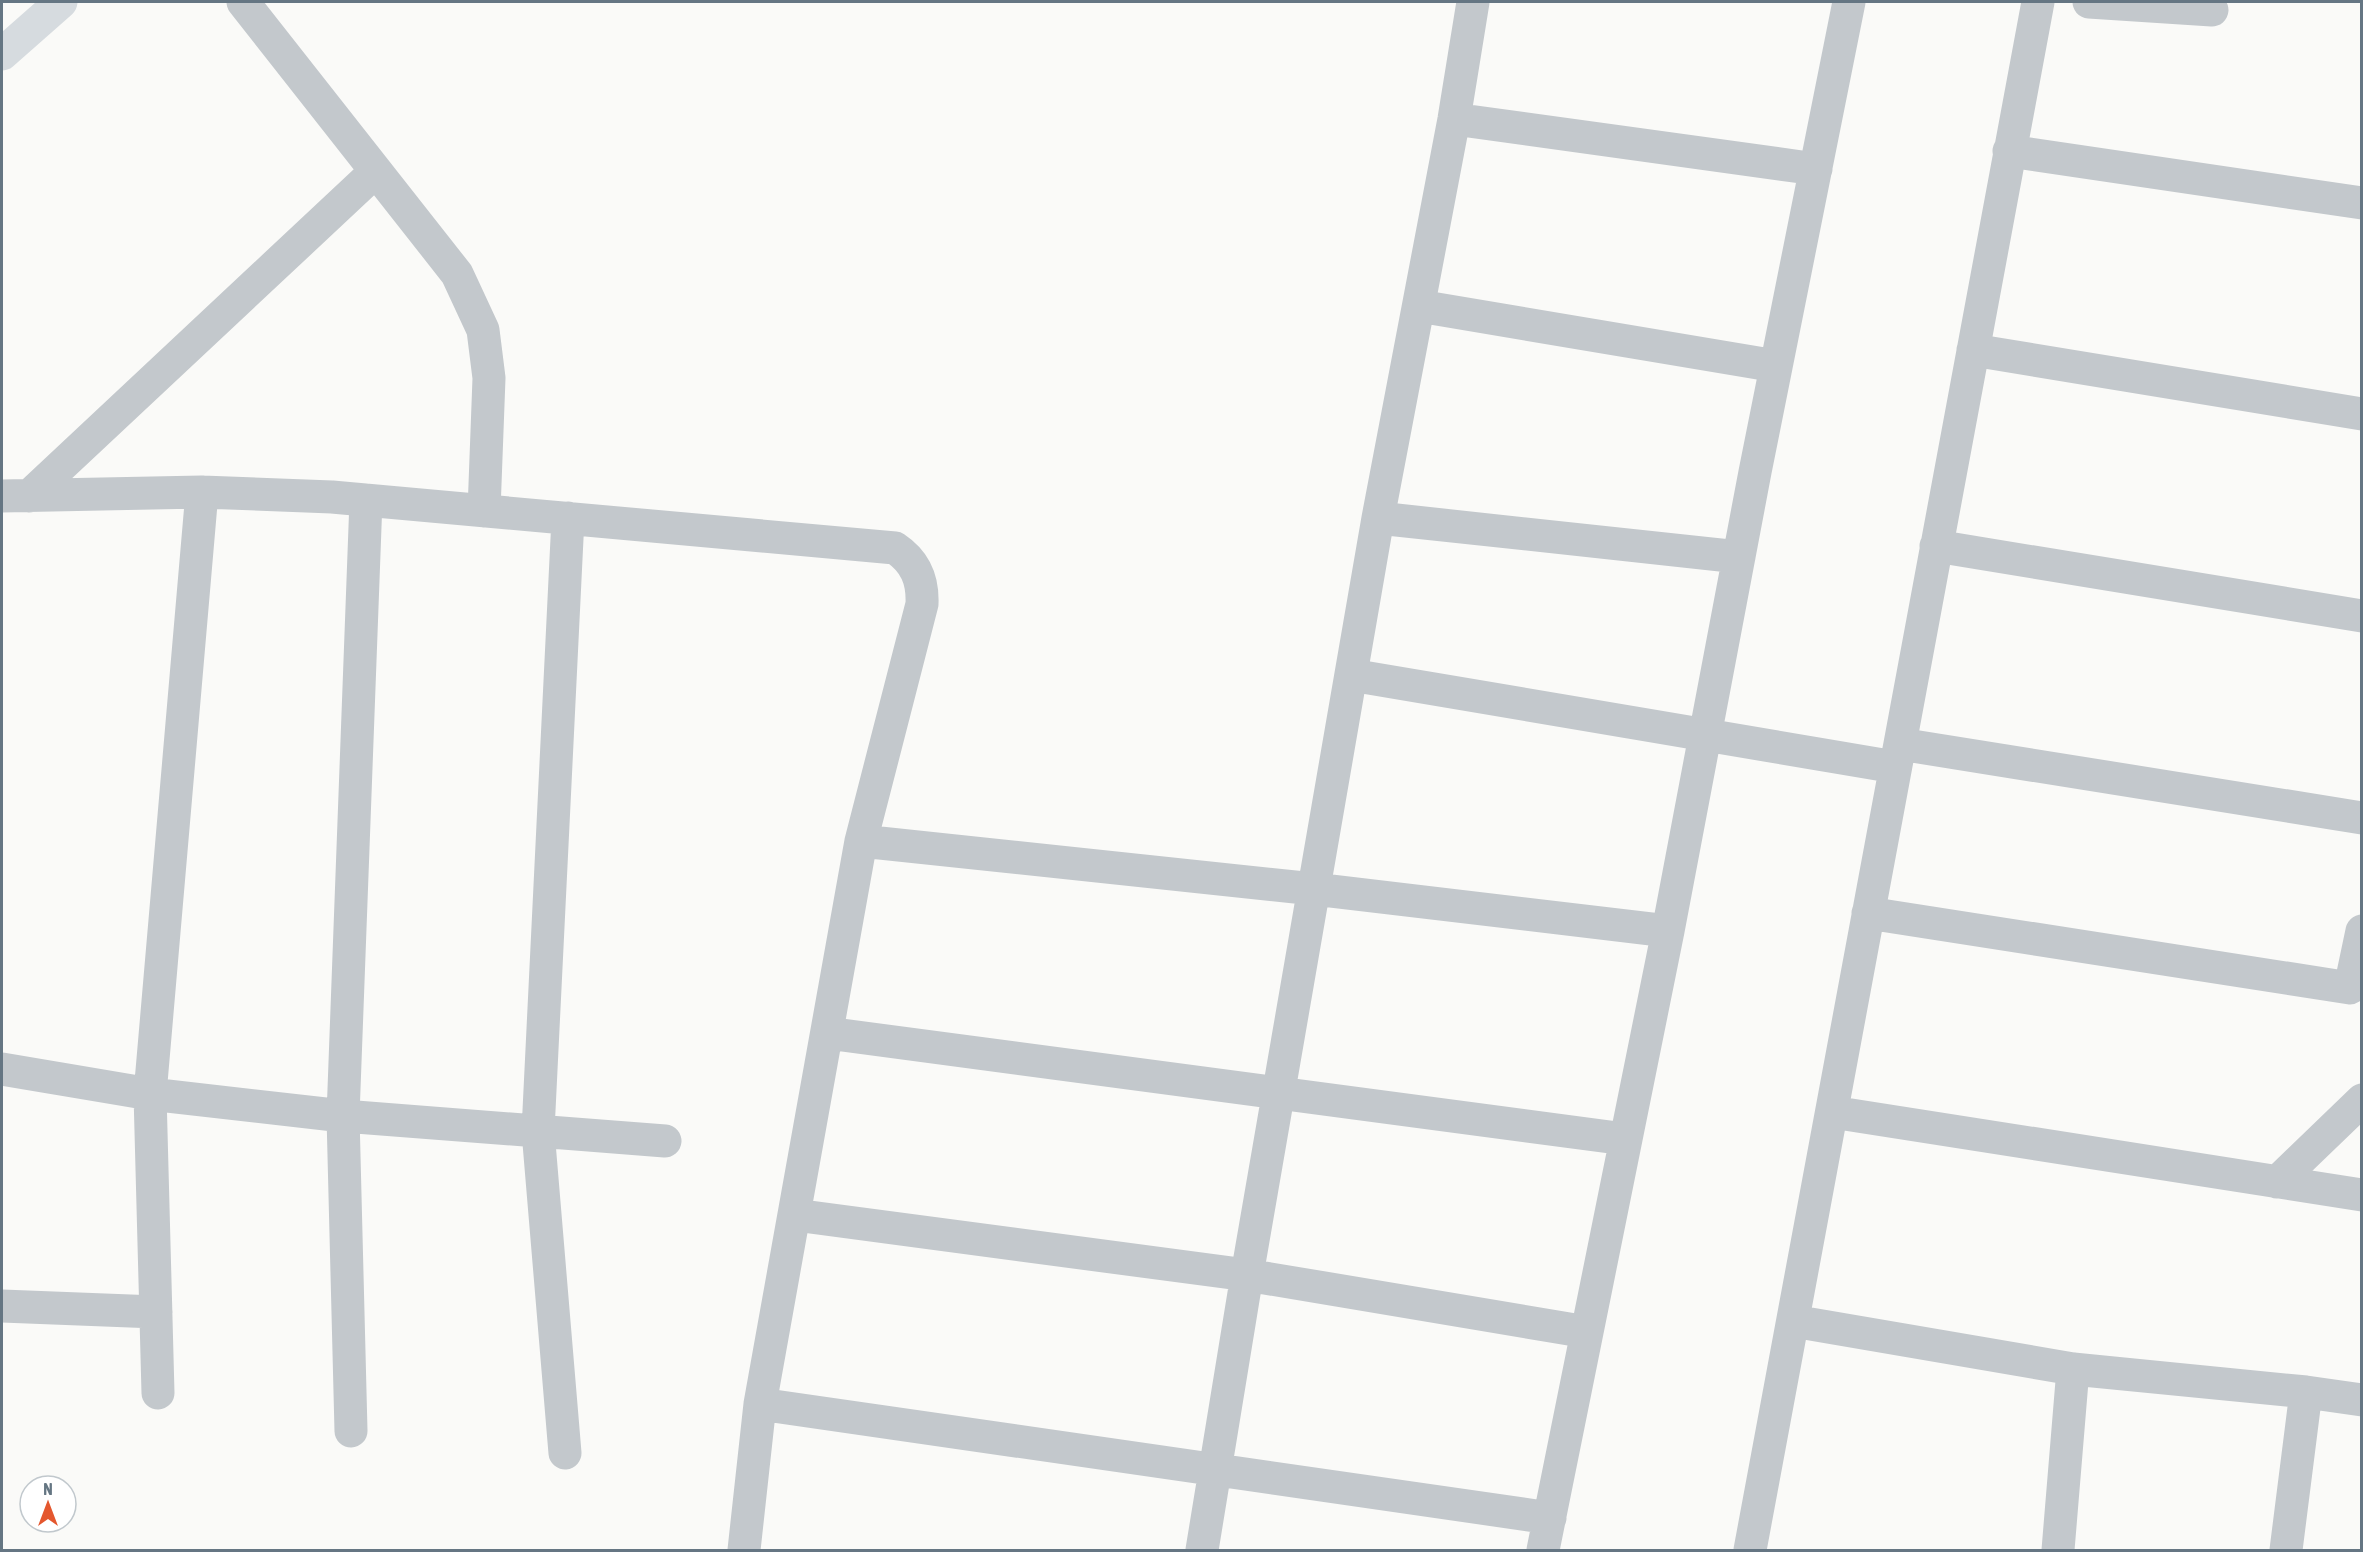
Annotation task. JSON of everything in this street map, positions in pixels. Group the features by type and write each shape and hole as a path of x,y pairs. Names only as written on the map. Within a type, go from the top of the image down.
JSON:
{"highway":[{"path":"2,54 60,2"}],"street":[{"path":"243,2 457,274 483,330 489,378 484,511"},
{"path":"1202,1551 1247,1275 1378,518 1454,119 1473,2"},
{"path":"1543,1551 1624,1139 1668,931 1776,366 1849,2"},
{"path":"1758,1550 1793,1321 2038,2"},
{"path":"2089,2 2212,10"},
{"path":"1454,119 1816,169"},
{"path":"2009,152 2361,203"},
{"path":"16,496 376,171"},
{"path":"1419,306 1776,366"},
{"path":"1973,350 2361,414"},
{"path":"16,496 202,492 332,496 895,548 914,565 921,579 922,604 861,841 760,1404 744,1551"},
{"path":"158,1393 150,1094 202,492"},
{"path":"351,1431 343,1116 366,500"},
{"path":"566,1453 538,1131 568,518"},
{"path":"1378,518 1739,557"},
{"path":"1936,546 2361,616"},
{"path":"1351,675 1706,733 1898,756 2361,818"},
{"path":"861,841 1314,889 1668,931"},
{"path":"1868,913 2356,994 2361,931"},
{"path":"827,1033 1624,1139"},
{"path":"2,1070 150,1094 343,1116 665,1141"},
{"path":"2277,1182 2361,1100"},
{"path":"1832,1112 2361,1195"},
{"path":"795,1215 1247,1275 1587,1332"},
{"path":"2,1306 156,1312"},
{"path":"1793,1321 2073,1369 2306,1392 2361,1400"},
{"path":"2058,1551 2073,1369"},
{"path":"2286,1551 2306,1392"},
{"path":"760,1404 1550,1518"}]}
